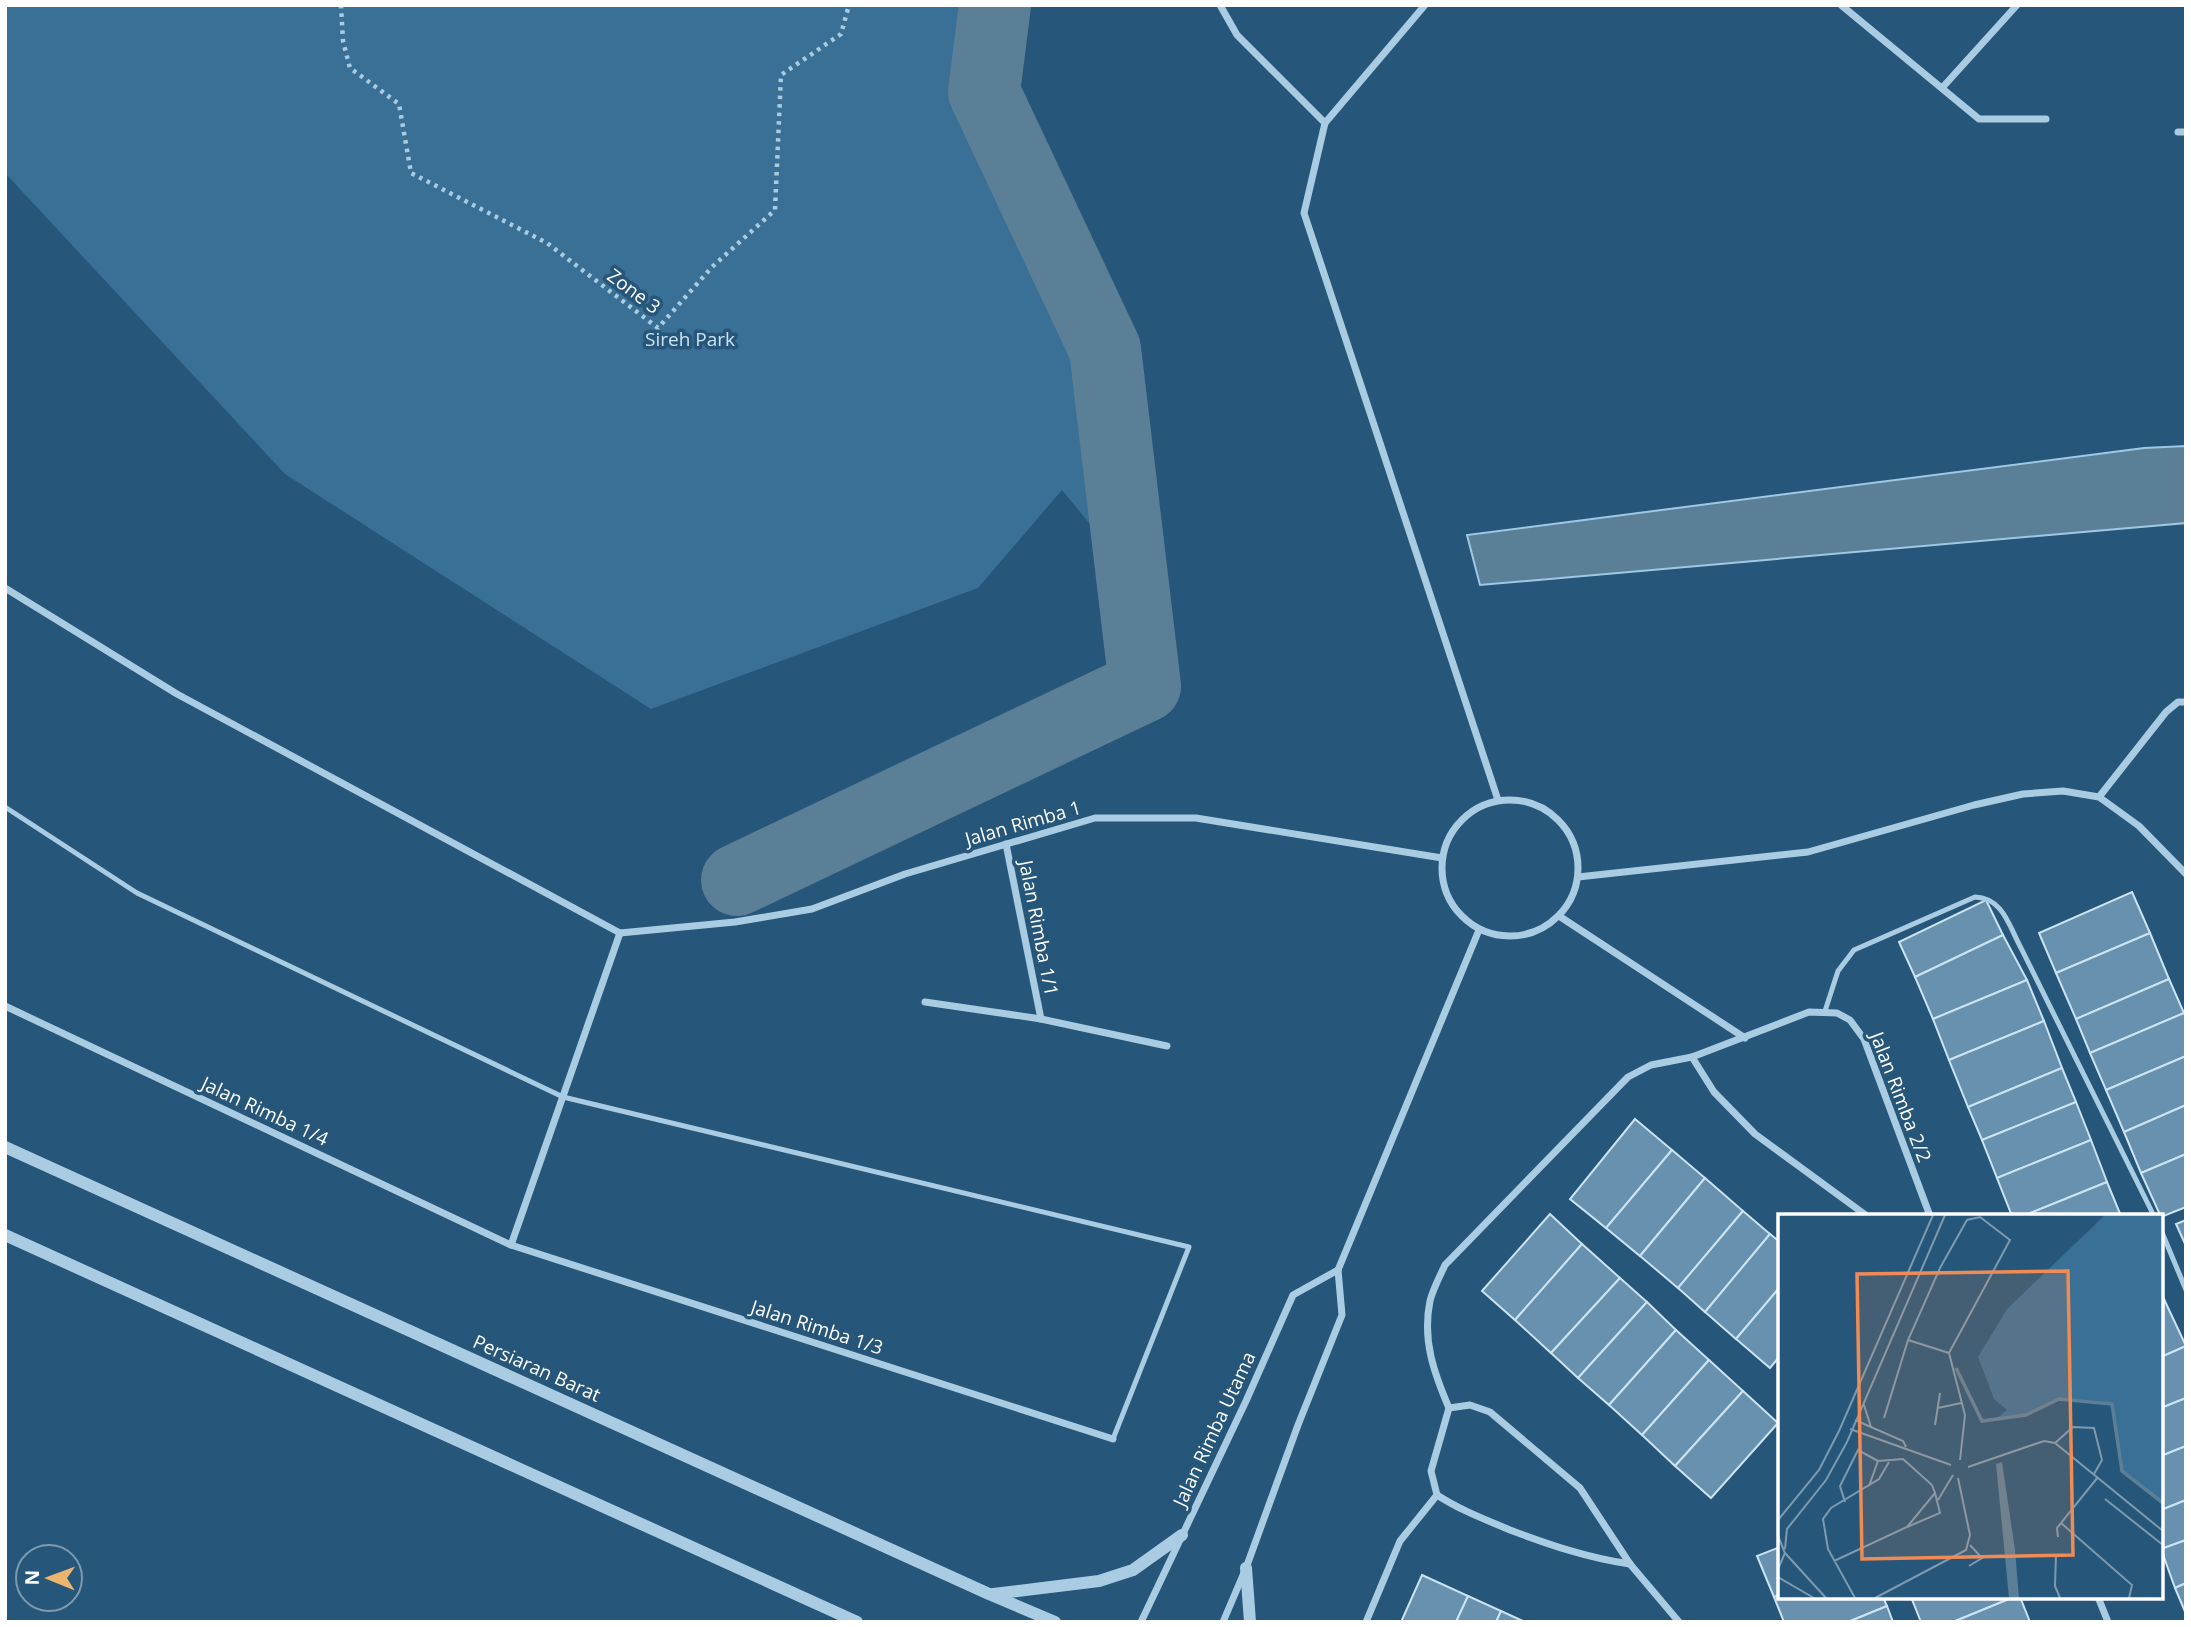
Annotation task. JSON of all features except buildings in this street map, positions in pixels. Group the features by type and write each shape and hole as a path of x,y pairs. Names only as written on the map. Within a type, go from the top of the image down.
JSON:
{"street":[{"path":"1220,5 1237,34 1325,122"},
{"path":"1425,5 1325,122 1304,213 1498,800"},
{"path":"1841,5 1979,119 2046,119"},
{"path":"1942,88 2017,5"},
{"path":"5,588 177,694 620,933 511,1245"},
{"path":"2099,797 2166,712 2178,702 2186,702"},
{"path":"1578,877 1808,852 1974,805 2023,794 2063,791 2099,797 2139,826 2186,874"},
{"path":"1498,800 1520,800 1540,806 1557,818 1570,836 1578,856 1578,877 1572,898 1559,916 1542,929 1522,936 1500,937 1479,930 1462,918 1449,900 1442,880 1442,858 1448,837 1460,820 1478,807 1498,800"},
{"name":"Jalan Rimba 1","path":"620,933 735,922 812,909 905,874 1095,818 1196,818 1442,858"},
{"name":"Jalan Rimba 1/1","path":"1006,844 1041,1019"},
{"path":"1559,916 1745,1038"},
{"path":"1223,1622 1342,1315 1338,1270 1479,930"},
{"name":"Jalan Rimba 1/1","path":"925,1002 1041,1019 1167,1046"},
{"name":"Jalan Rimba 1/4","path":"5,1006 511,1245"},
{"path":"1630,1564 1562,1550 1459,1509 1437,1494 1431,1471 1449,1408 1432,1369 1426,1331 1430,1298 1445,1265 1628,1077 1651,1065 1692,1058 1809,1012 1825,1011"},
{"name":"Jalan Rimba 2/2","path":"1825,1011 1837,1013 1850,1020 1864,1039 1929,1214"},
{"path":"1692,1058 1714,1092 1755,1134 1864,1214"},
{"name":"Persiaran Barat","path":"5,1147 1055,1622"},
{"path":"5,1235 857,1622"},
{"name":"Jalan Rimba 1/3","path":"511,1245 1113,1439"},
{"name":"Jalan Rimba Utama","path":"1141,1622 1293,1295 1338,1270"},
{"path":"1449,1408 1470,1405 1490,1412 1580,1488 1630,1564 1679,1622"},
{"path":"1366,1622 1400,1541 1437,1494"},
{"path":"989,1594 1100,1581 1133,1570 1182,1535"},
{"path":"1246,1568 1250,1622"},
{"path":"2099,1599 2108,1622"}],"lane":[{"path":"5,807 137,893 563,1097 1189,1247 1113,1439"},
{"path":"1825,1011 1838,971 1854,950 1975,897 1988,898 1997,904 2021,948 2153,1214"},
{"path":"2163,1235 2186,1290"}],"path":[{"name":"Zone 3","path":"341,5 343,41 350,68 399,104 411,173 547,243 658,328 712,267 775,210 781,75 841,34 849,5"}],"green space":[{"name":"Sireh Park","path":"5,5 995,5 984,92 1105,349 1131,574 1062,490 978,588 651,709 285,474 5,173"}],"shaded area":[{"path":"2186,446 2186,523 1480,585 1467,535 2144,448"}],"waterway":[{"path":"737,880 1145,686 1105,349 984,92 995,5"}]}
